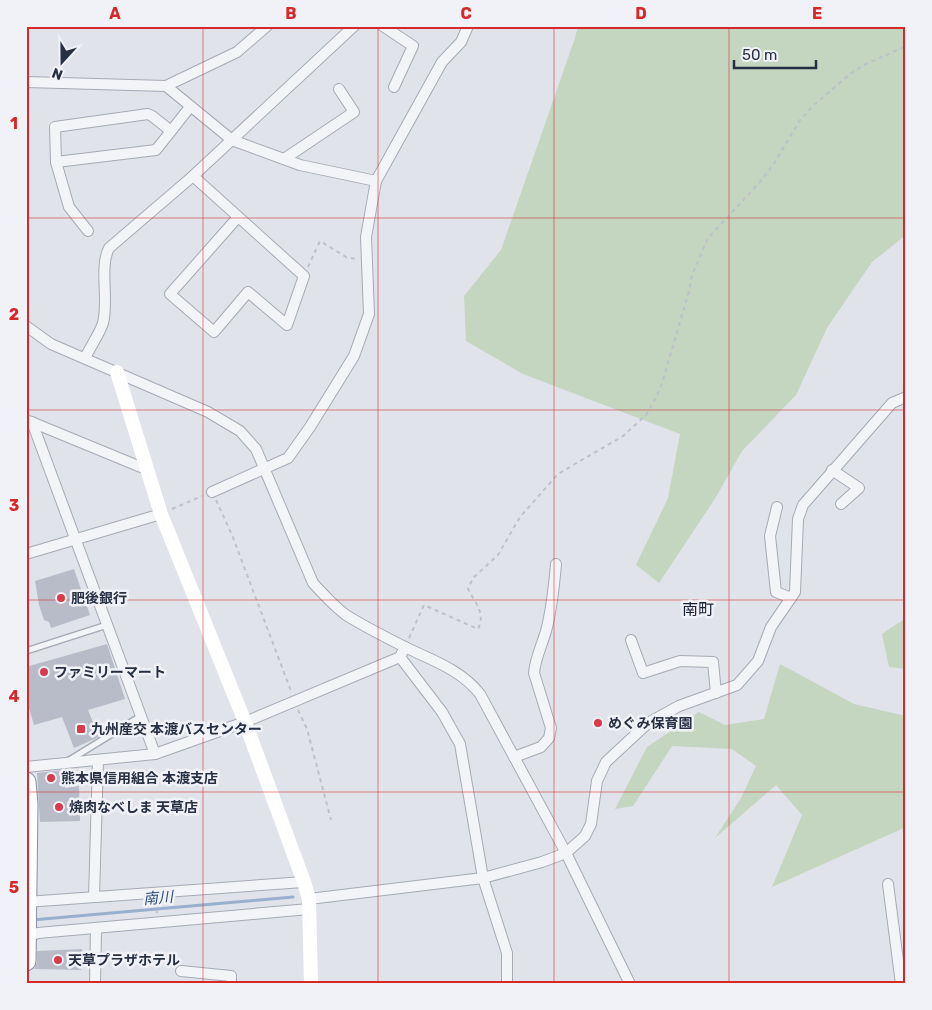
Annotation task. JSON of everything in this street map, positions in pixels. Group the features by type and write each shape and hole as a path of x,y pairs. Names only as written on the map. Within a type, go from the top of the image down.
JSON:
{"highway":[{"path":"26,782 26,961"}],"street":[{"path":"26,82 166,86 237,52 267,26"},
{"path":"85,358 103,323 106,294 105,259 108,248 193,176 354,26"},
{"path":"383,26 413,46 394,87"},
{"path":"212,492 288,458 310,427 354,356 369,314 366,237 376,181 442,62 462,42 468,26"},
{"path":"166,86 232,140 300,165 376,181"},
{"path":"284,159 354,112 339,90"},
{"path":"56,162 156,150 190,107"},
{"path":"88,231 69,207 56,162 54,127 148,114 171,131"},
{"path":"193,176 304,276 287,325 248,292 214,332 170,294 238,217"},
{"path":"26,326 51,344 208,412 240,431 256,449 313,583 346,614 402,652 458,673 471,682 480,694 566,853 630,984"},
{"path":"117,372 162,514 245,722 304,882 309,904 311,984"},
{"path":"26,936 38,933 309,904 483,878 542,862 566,853 585,836 591,824 597,781 606,762 648,724 679,706 737,685 758,661 771,627 794,592 798,519 802,505 892,404 906,397"},
{"path":"29,420 148,470"},
{"path":"29,420 155,754"},
{"path":"832,470 860,488 840,504"},
{"path":"777,507 770,536 776,592 790,598"},
{"path":"26,554 162,514"},
{"path":"514,757 541,747 549,738 551,728 534,673 534,665 553,600 556,564"},
{"path":"631,640 643,673 680,661 713,662 716,693"},
{"path":"26,767 155,754 245,722 402,652"},
{"path":"402,652 442,712 460,744 483,878 507,953 507,984"},
{"path":"94,897 98,760"},
{"path":"27,904 94,897 304,882"},
{"path":"888,884 902,984"},
{"path":"95,984 96,928"},
{"path":"181,971 231,976 231,984"}],"lane":[{"path":"26,651 107,625"},
{"path":"64,764 141,716"}],"path":[{"path":"402,652 424,604 478,629 482,616 477,602 468,589 472,578 498,555 520,517 558,474 623,436 646,414 656,398 690,292 692,275 708,238 770,169 800,120 814,104 850,74 864,65 906,46"},
{"path":"304,276 320,241 346,257 367,260"},
{"path":"162,514 212,492 232,534 294,701 307,729 331,820"},
{"path":"156,902 157,915"}],"green space":[{"path":"578,26 906,26 906,235 872,262 827,328 796,395 742,451 716,497 659,583 636,565 668,498 680,434 523,374 466,341 464,296 501,250"},
{"path":"906,618 906,669 889,667 882,634"},
{"path":"780,664 854,704 906,716 906,827 772,887 802,815 776,785 715,838 741,798 756,766 732,749 672,746 633,806 615,809 647,747 699,712 725,725 764,719"}],"building":[{"name":"肥後銀行","path":"74,569 90,615 51,628 49,622 44,620 35,581"},
{"path":"107,644 125,699 88,710 99,737 74,748 62,717 34,725 26,698 26,667"},
{"name":"焼肉なべしま 天草店","path":"64,770 65,788 79,786 80,821 40,822 37,773"},
{"name":"天草プラザホテル","path":"82,949 81,970 34,969 37,962 37,951"}],"waterway":[{"name":"南川","path":"32,920 293,897"}],"place":[{"name":"肥後銀行","path":"61,598"},
{"name":"ファミリーマート","path":"44,672"},
{"name":"めぐみ保育園","path":"598,723"},
{"name":"九州産交 本渡バスセンター","path":"81,729"},
{"name":"熊本県信用組合 本渡支店","path":"51,778"},
{"name":"焼肉なべしま 天草店","path":"59,807"},
{"name":"天草プラザホテル","path":"58,960"}],"district":[{"name":"南町","path":"698,609"}]}
